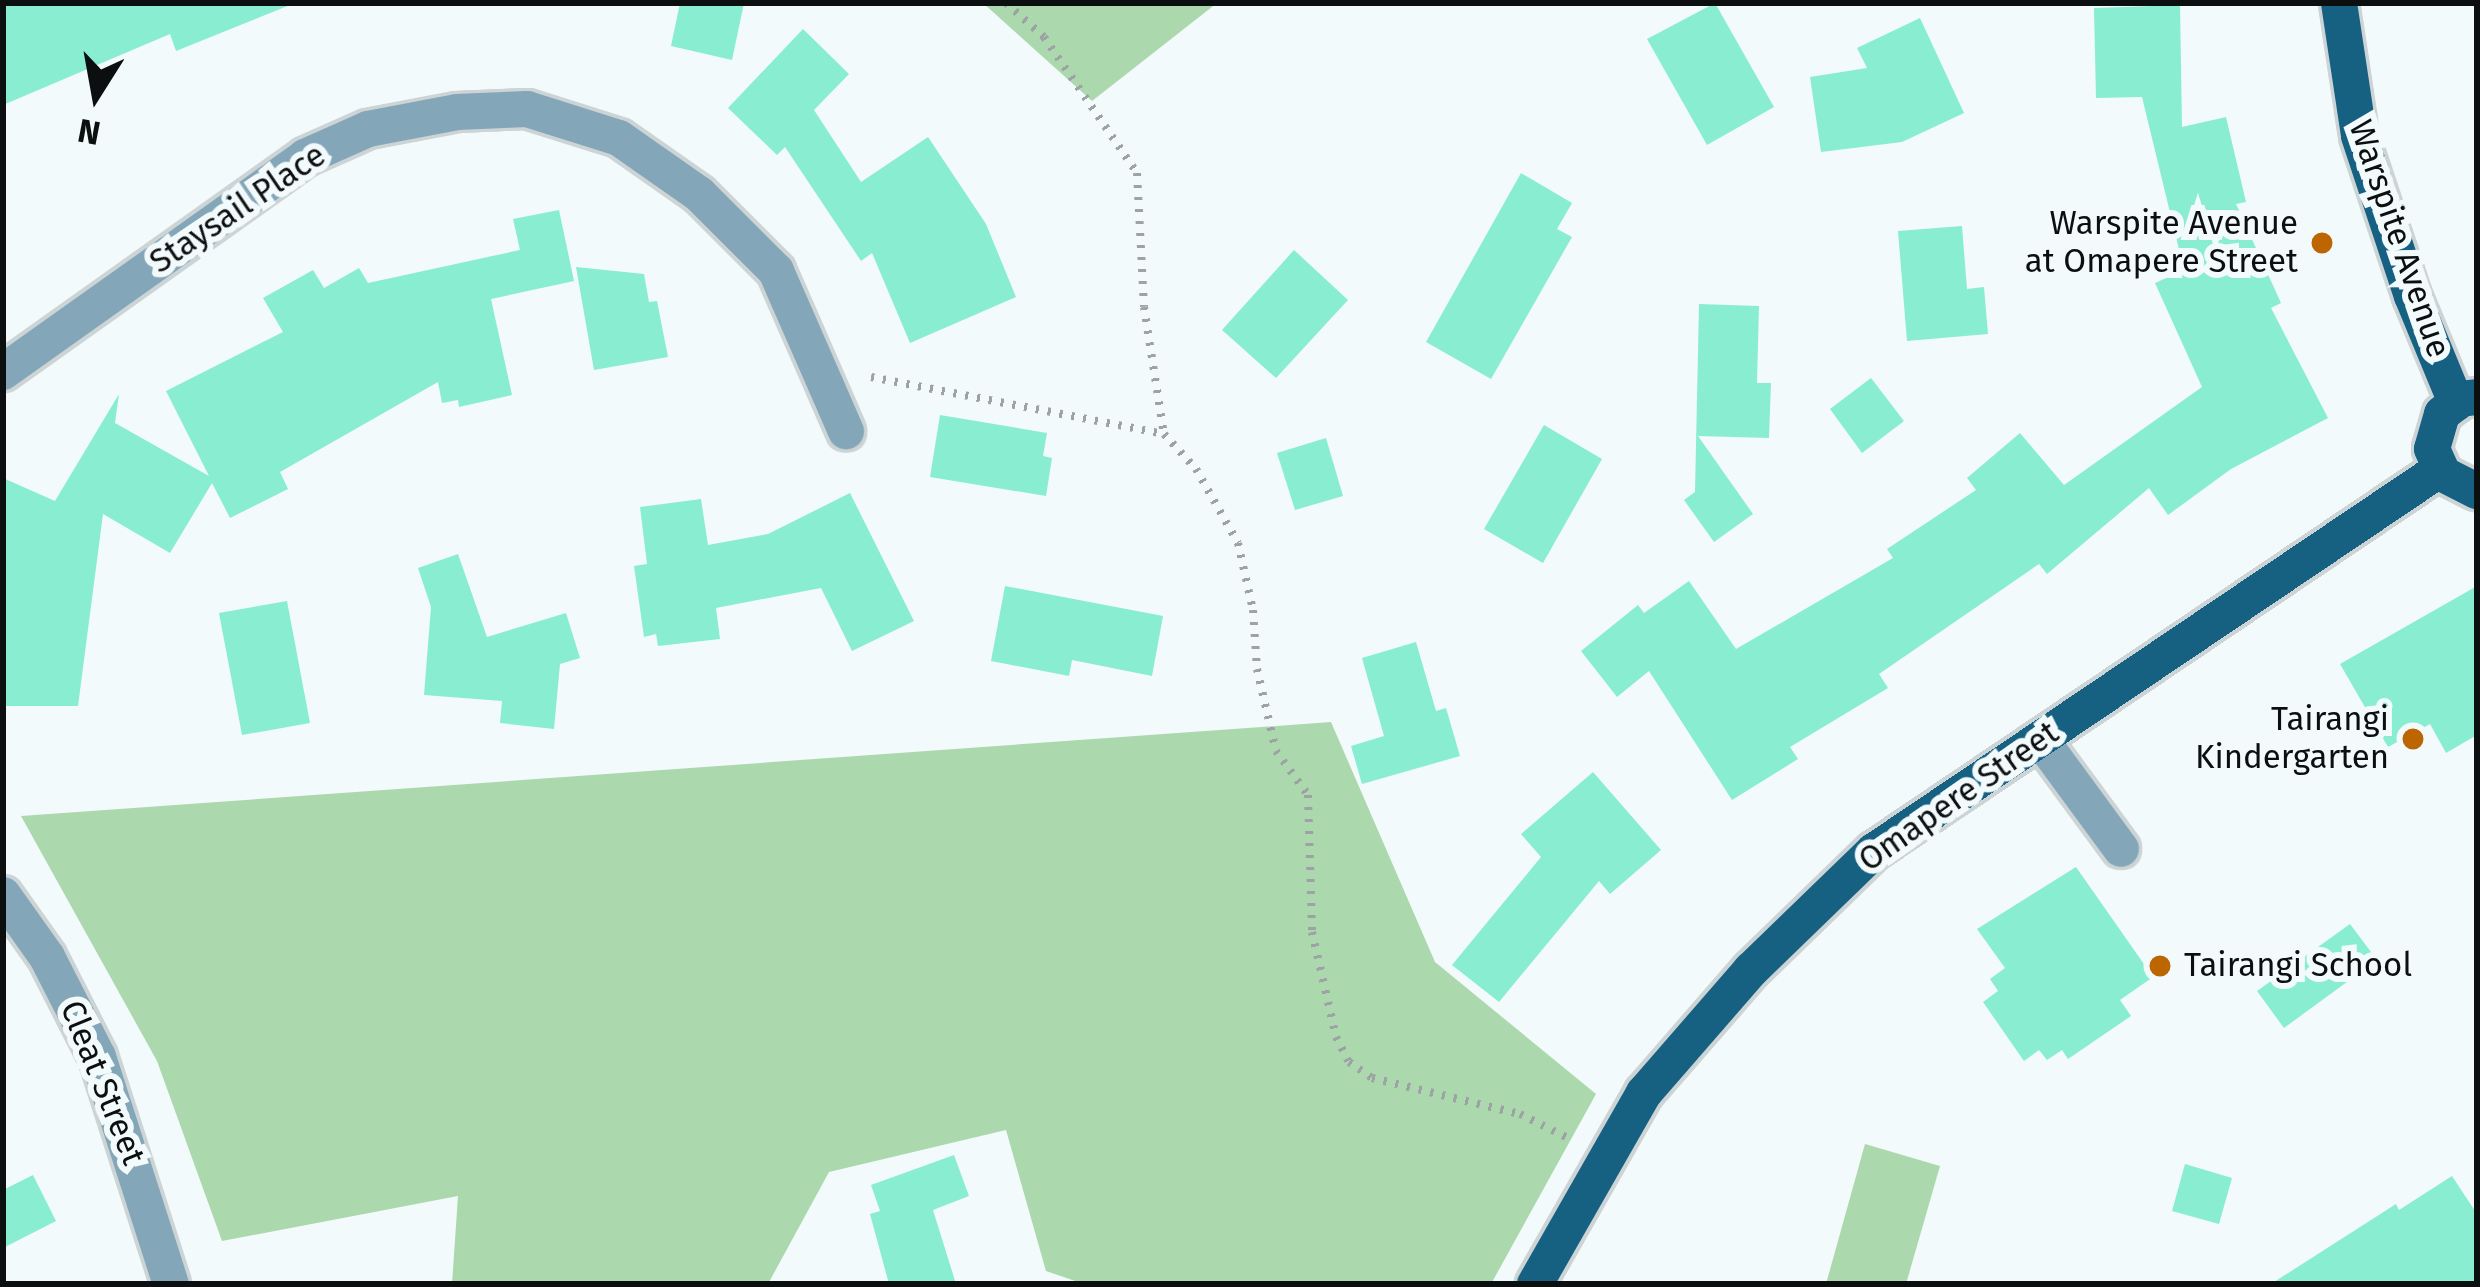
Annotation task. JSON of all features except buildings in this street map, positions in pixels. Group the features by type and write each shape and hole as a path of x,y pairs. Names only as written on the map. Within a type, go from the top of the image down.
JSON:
{"main road":[{"name":"Warspite Avenue","path":"2339,3 2359,136 2466,400"},
{"path":"2466,400 2442,414 2432,437 2440,470 2459,486 2477,491"},
{"name":"Omapere Street","path":"1535,1284 1644,1094 1736,988 1874,851 2440,470"}],"street":[{"name":"Staysail Place","path":"3,372 305,157 368,129 457,112 527,109 619,138 699,194 776,272 846,431"},
{"path":"2041,740 2121,849"},
{"name":"Cleat Street","path":"3,895 47,957 98,1057 171,1284"}],"path":[{"path":"1006,3 1044,37 1136,173 1144,307 1164,434 1196,469 1238,543 1253,610 1257,669 1276,752 1308,795 1312,932 1336,1037 1348,1062 1372,1078 1520,1114 1607,1158"},
{"path":"822,376 867,377 1164,434"}],"green space":[{"path":"983,3 1217,3 1092,101"},
{"path":"1331,722 1435,962 1596,1094 1491,1284 1084,1284 1046,1271 1006,1130 829,1172 768,1284 452,1284 458,1196 222,1241 157,1061 21,816"},
{"path":"1865,1144 1940,1166 1906,1284 1826,1284"}],"place":[{"name":"Warspite Avenue at Omapere Street","path":"2322,243"},
{"name":"Tairangi Kindergarten","path":"2413,739"},
{"name":"Tairangi School","path":"2160,966"}]}
